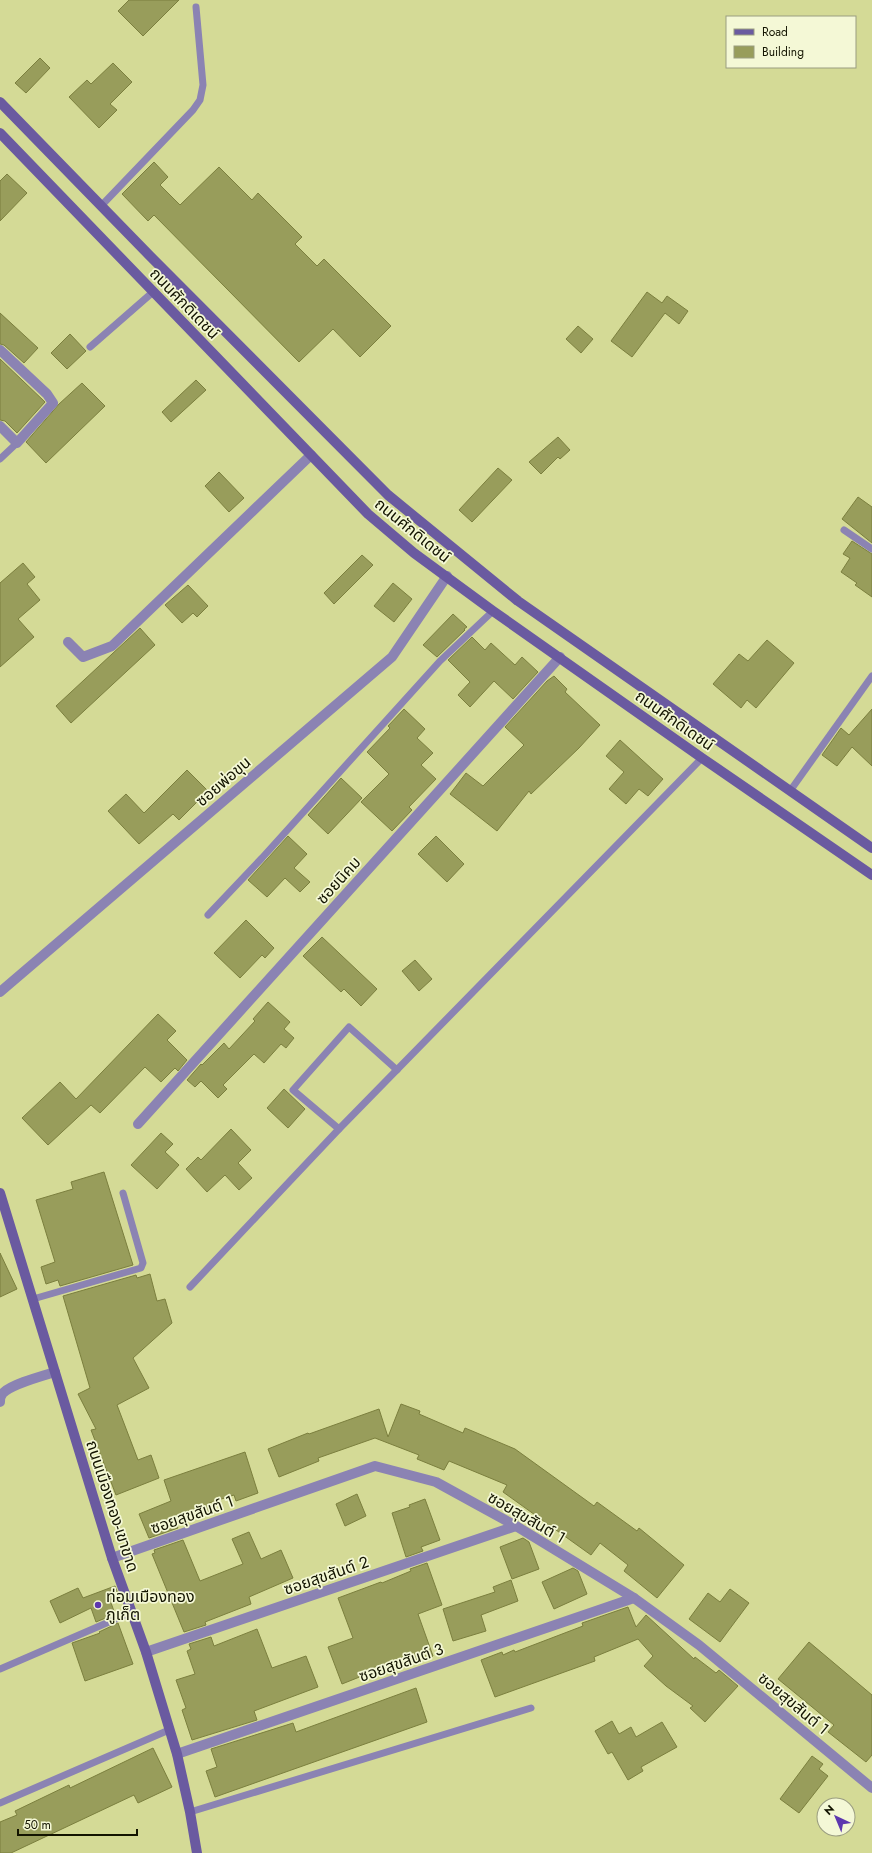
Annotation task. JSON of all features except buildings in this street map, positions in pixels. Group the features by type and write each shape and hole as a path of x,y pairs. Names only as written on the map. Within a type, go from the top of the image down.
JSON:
{"main road":[{"name":"ถนนศักดิเดชน์","path":"0,102 101,206 388,494 518,601 872,848"},
{"name":"ถนนศักดิเดชน์","path":"0,134 368,514 414,553 494,611 702,758 872,875"},
{"name":"ถนนเมืองทอง-เขาขาด","path":"0,1193 112,1558 146,1652 176,1754 190,1812 197,1853"}],"street":[{"path":"0,350 47,394 53,403 17,443 0,426"},
{"path":"68,642 83,657 112,646 311,455"},
{"name":"ซอยพ่อขุน","path":"0,992 392,657 447,576"},
{"name":"ซอยนิคม","path":"138,1124 560,657"},
{"path":"0,1402 3,1393 26,1382 55,1372"},
{"name":"ซอยสุขสันต์ 1","path":"112,1558 375,1466 436,1482 516,1526 634,1598 699,1645 872,1788"},
{"name":"ซอยสุขสันต์ 2","path":"146,1652 516,1526"},
{"name":"ซอยสุขสันต์ 3","path":"176,1754 634,1598"}],"lane":[{"path":"101,206 193,110 200,100 203,85 196,7"},
{"path":"90,347 153,292"},
{"path":"0,459 17,443"},
{"path":"844,530 872,549"},
{"path":"208,915 272,847 440,661 494,611"},
{"path":"790,791 872,676"},
{"path":"190,1287 397,1070 702,758"},
{"path":"339,1130 293,1090 349,1027 397,1070"},
{"path":"32,1299 140,1268 143,1263 123,1193"},
{"path":"0,1669 132,1612"},
{"path":"190,1812 532,1708"},
{"path":"0,1803 169,1730"}],"place":[{"name":"ท่อมเมืองทอง ภูเก็ต","path":"98,1605"}]}
